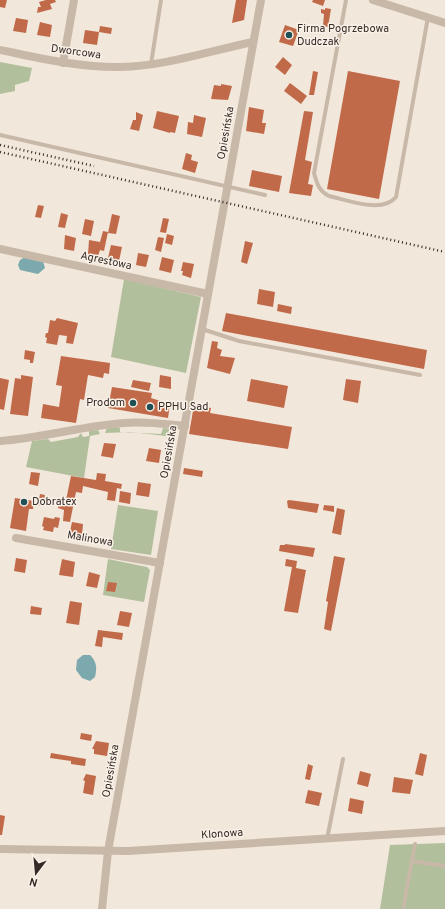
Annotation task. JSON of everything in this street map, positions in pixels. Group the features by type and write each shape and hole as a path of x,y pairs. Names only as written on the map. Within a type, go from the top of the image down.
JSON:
{"street":[{"path":"63,63 74,0"},
{"name":"Opiesińska","path":"102,909 108,851 261,0"},
{"path":"373,0 445,23"},
{"name":"Dworcowa","path":"0,50 63,63 94,67 122,67 151,64 253,42"},
{"name":"Agrestowa","path":"0,249 208,294"},
{"path":"0,441 125,423 151,422 185,426"},
{"name":"Malinowa","path":"16,538 160,562"},
{"name":"Klonowa","path":"0,849 108,851 445,831"}],"lane":[{"path":"151,64 161,0"},
{"path":"346,0 314,173 318,187 323,193 330,196 378,206 392,203 396,198 428,17"},
{"path":"0,134 227,188 265,195"},
{"path":"202,329 239,341 420,375"},
{"path":"327,839 343,759"},
{"path":"403,909 415,844"},
{"path":"412,860 445,866"}],"green space":[{"path":"0,62 32,68 29,81 15,85 15,91 0,94"},
{"path":"124,279 201,297 186,373 111,357"},
{"path":"107,428 120,428 120,432 125,432 105,433"},
{"path":"163,428 171,429 175,433 175,437 138,433 161,434"},
{"path":"98,430 100,434 90,436 84,478 26,467 32,441 48,439 51,442 78,437 81,433 83,437 89,436 89,431"},
{"path":"118,505 158,511 151,555 111,549"},
{"path":"108,559 147,567 150,570 144,602 103,595"},
{"path":"445,843 445,909 380,909 390,845"}],"water":[{"path":"25,257 43,261 45,268 38,274 20,270 18,265 20,260"},
{"path":"83,655 90,655 95,663 95,677 90,681 82,678 76,670 77,660"}],"building":[{"path":"0,0 7,0 5,8 0,7"},
{"path":"55,0 56,2 50,4 52,9 37,13 38,7 41,7 39,2"},
{"path":"236,0 247,0 244,20 232,23"},
{"path":"313,0 325,0 323,6 312,2"},
{"path":"325,8 331,9 328,27 323,26 324,14 321,13 321,9 325,10"},
{"path":"16,18 28,20 26,33 13,31"},
{"path":"40,22 52,25 50,37 37,35"},
{"path":"285,25 299,30 293,46 279,42"},
{"path":"100,26 112,28 111,34 99,32"},
{"path":"85,30 99,32 97,45 83,43"},
{"path":"283,57 292,65 285,75 275,67"},
{"path":"313,71 318,72 314,95 309,95"},
{"path":"348,71 400,81 379,199 327,189"},
{"path":"290,83 307,96 301,104 284,91"},
{"path":"221,84 232,86 228,100 211,99 214,85 221,86"},
{"path":"249,107 264,110 262,123 266,123 264,134 246,131"},
{"path":"157,111 179,116 175,133 153,128"},
{"path":"304,111 313,112 305,160 312,162 308,184 313,185 311,196 289,193"},
{"path":"136,112 143,115 139,131 130,129 133,120 136,120"},
{"path":"194,115 206,118 202,137 187,134 188,122 193,123"},
{"path":"186,153 192,155 191,160 198,162 195,173 182,169"},
{"path":"252,170 282,176 279,192 249,186"},
{"path":"38,205 44,206 41,218 35,217"},
{"path":"61,213 68,215 65,228 58,227"},
{"path":"112,214 120,216 116,234 108,233"},
{"path":"163,218 169,219 166,233 160,232"},
{"path":"85,219 94,221 91,236 82,234"},
{"path":"103,231 108,232 104,251 100,250 98,256 88,254 89,240 100,242"},
{"path":"167,234 174,236 172,245 165,243"},
{"path":"65,235 76,238 74,251 64,249"},
{"path":"158,237 164,238 161,252 155,250"},
{"path":"245,241 253,243 247,264 241,262"},
{"path":"111,245 122,247 119,261 108,258"},
{"path":"138,253 149,255 146,267 136,265"},
{"path":"162,257 174,260 171,273 159,270"},
{"path":"183,262 194,264 191,278 182,275 183,271 181,271"},
{"path":"259,289 275,292 273,307 257,304"},
{"path":"278,304 292,307 291,314 277,311"},
{"path":"226,313 427,350 424,369 222,331"},
{"path":"57,318 78,323 73,344 66,343 67,336 59,335 57,345 46,343 47,338 45,337 46,333 48,333 50,320 55,321"},
{"path":"212,341 218,342 217,348 222,350 220,356 235,358 230,374 207,368"},
{"path":"25,350 35,352 33,363 30,363 30,360 24,359"},
{"path":"61,356 110,363 109,374 104,373 103,378 88,375 84,400 80,399 76,423 41,418 43,404 59,407 62,386 56,385"},
{"path":"21,375 33,377 28,416 10,414 15,378 21,379"},
{"path":"160,375 171,377 171,389 159,387"},
{"path":"0,378 9,380 4,410 0,409"},
{"path":"251,379 288,386 284,408 247,401"},
{"path":"346,379 361,381 358,403 343,400"},
{"path":"133,380 151,383 149,391 131,387"},
{"path":"112,387 152,393 151,398 170,404 168,418 108,408"},
{"path":"194,405 211,408 210,413 292,427 288,449 189,434"},
{"path":"104,443 116,444 113,458 101,456"},
{"path":"149,448 161,450 159,463 146,461"},
{"path":"184,468 203,471 202,477 183,474"},
{"path":"31,472 40,473 38,486 29,484"},
{"path":"97,473 106,474 105,481 122,484 121,489 117,488 115,501 107,500 108,492 83,486 82,493 76,492 70,522 63,521 64,510 58,508 59,499 66,500 71,476 96,480"},
{"path":"138,482 151,484 149,497 136,495"},
{"path":"120,491 131,493 130,504 119,502"},
{"path":"40,494 45,495 43,506 38,505"},
{"path":"15,498 34,501 33,509 29,509 26,531 10,528"},
{"path":"287,501 319,504 317,513 288,508"},
{"path":"324,505 334,506 334,512 323,510"},
{"path":"337,508 345,510 341,535 332,533"},
{"path":"44,517 54,519 55,517 60,518 58,528 54,527 53,532 43,530 44,527 42,526"},
{"path":"72,522 83,524 82,535 70,532"},
{"path":"285,544 315,548 313,557 279,551 280,545"},
{"path":"334,556 345,558 331,631 324,629 328,602 326,601"},
{"path":"16,558 27,560 25,573 14,571"},
{"path":"62,559 75,562 73,577 59,575"},
{"path":"286,559 297,561 296,568 306,570 298,613 284,611 292,567 285,566"},
{"path":"89,572 100,575 97,588 86,586"},
{"path":"108,582 117,583 115,592 106,591"},
{"path":"70,601 82,603 79,625 66,623"},
{"path":"31,606 42,608 41,615 30,614"},
{"path":"120,611 132,613 129,627 117,625"},
{"path":"98,630 123,633 122,640 103,637 102,647 95,646"},
{"path":"81,733 92,735 91,741 80,739"},
{"path":"96,741 109,743 107,756 94,754 94,749 92,749"},
{"path":"51,753 86,759 85,766 71,764 71,761 50,758"},
{"path":"420,753 427,755 423,776 415,774"},
{"path":"308,764 313,766 310,780 305,779"},
{"path":"360,771 371,774 368,787 357,784"},
{"path":"86,774 96,776 93,795 83,793 85,781 83,780"},
{"path":"394,777 413,780 410,794 392,792"},
{"path":"308,790 322,793 319,806 305,803"},
{"path":"350,798 364,801 362,814 348,811"},
{"path":"0,815 5,816 2,835 0,835"}],"railway":[{"path":"0,145 94,166"},
{"path":"0,152 445,252"}],"place":[{"name":"Firma Pogrzebowa Dudczak","path":"289,35"},
{"name":"Prodom","path":"133,403"},
{"name":"PPHU Sad","path":"150,407"},
{"name":"Dobratex","path":"24,502"}]}
